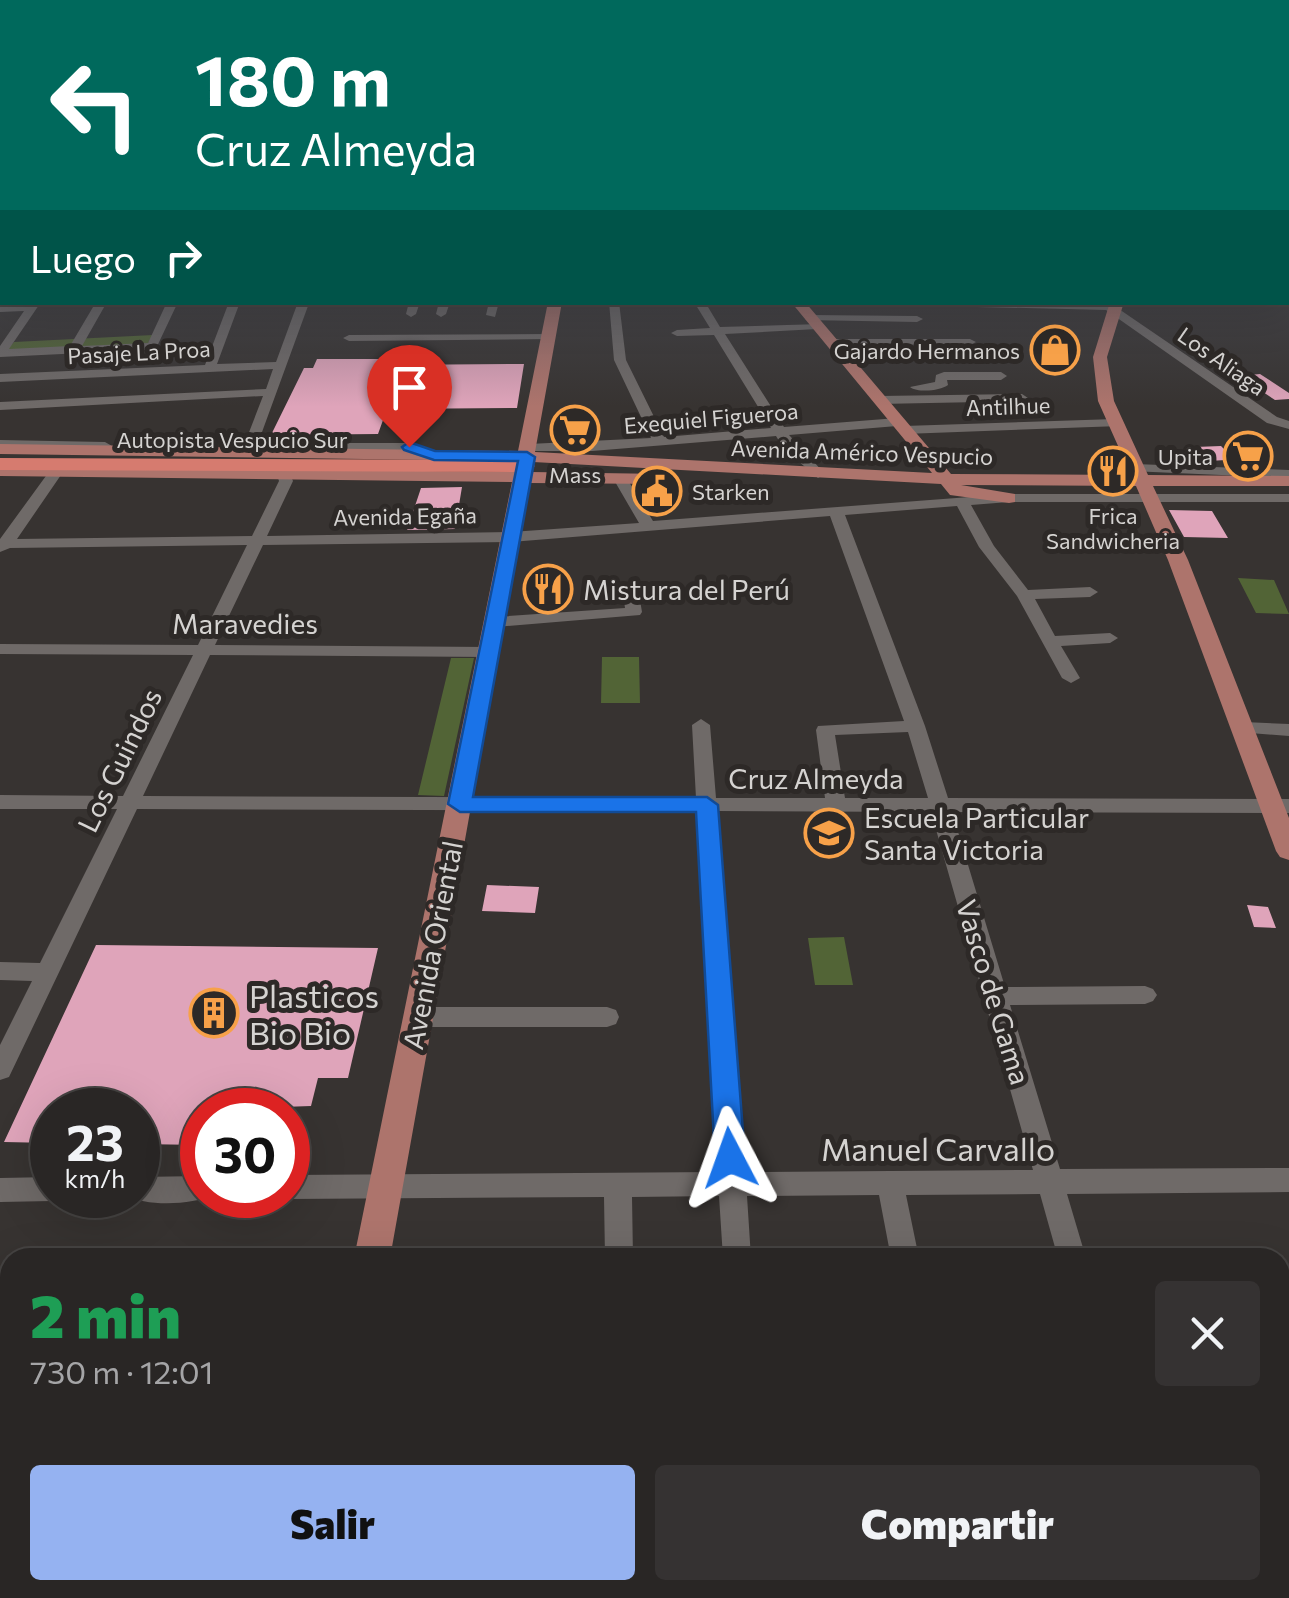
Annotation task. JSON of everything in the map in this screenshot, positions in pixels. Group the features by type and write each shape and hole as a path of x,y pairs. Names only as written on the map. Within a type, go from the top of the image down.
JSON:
{"highway":[{"name":"Autopista Vespucio Sur","path":"1,458 249,454 526,462"},
{"path":"249,454 284,474"},
{"path":"1,458 56,472"}],"main road":[{"name":"Avenida Oriental","path":"374,1248 554,305"},
{"path":"800,305 954,491 1009,498"},
{"path":"1116,306 1100,364 1104,396 1244,728 1281,806 1289,851"},
{"path":"592,447 639,463"},
{"name":"Avenida Américo Vespucio","path":"1,458 172,452 434,455 954,491 1289,478"},
{"name":"Avenida Américo Vespucio","path":"526,462 622,480 730,478"},
{"name":"Avenida Américo Vespucio","path":"56,472 284,474 526,462 639,463 818,474 954,491"},
{"name":"Avenida Américo Vespucio","path":"1143,483 1289,495"}],"street":[{"path":"0,353 34,305"},
{"path":"0,309 34,305"},
{"path":"74,350 100,305"},
{"path":"127,400 172,305"},
{"path":"210,368 234,305"},
{"path":"249,454 303,305"},
{"path":"363,305 346,344 409,320"},
{"path":"614,305 619,358 660,442"},
{"path":"701,305 780,432 818,474"},
{"name":"Los Aliaga","path":"1116,306 1272,420 1288,426"},
{"path":"430,351 442,313"},
{"path":"820,329 916,319"},
{"path":"409,320 435,337"},
{"path":"398,351 409,320"},
{"path":"483,351 490,320"},
{"path":"435,337 490,320 549,337"},
{"path":"820,329 970,342"},
{"path":"677,333 877,330"},
{"path":"0,353 152,346"},
{"name":"Pasaje La Proa","path":"0,378 281,365"},
{"path":"874,395 940,386 940,378 946,376 1001,376"},
{"path":"0,406 270,392"},
{"path":"874,395 1022,398"},
{"name":"Antilhue","path":"900,426 1114,423"},
{"name":"Exequiel Figueroa","path":"526,462 592,447 900,426"},
{"path":"2,547 56,472"},
{"name":"Los Guindos","path":"0,1070 286,481 284,474"},
{"path":"622,480 649,526"},
{"path":"1009,498 1143,483"},
{"path":"954,491 987,546 1024,595 1071,678"},
{"name":"Avenida Egaña","path":"2,547 511,537 836,512 954,491"},
{"name":"Vasco de Gama","path":"836,512 916,726 1069,1248"},
{"path":"1024,595 1090,592"},
{"path":"495,622 632,603"},
{"path":"1050,641 1110,638"},
{"name":"Maravedies","path":"0,649 489,652"},
{"path":"702,726 736,1248"},
{"path":"836,805 825,730 916,726"},
{"path":"1244,728 1289,730"},
{"name":"Cruz Almeyda","path":"0,802 1281,806"},
{"path":"0,972 48,972"},
{"path":"996,996 1145,995"},
{"path":"418,1017 607,1017"},
{"name":"Manuel Carvallo","path":"310,1187 1289,1180"},
{"path":"890,1183 903,1248"},
{"path":"618,1185 619,1248"},
{"path":"0,1190 30,1189"}],"green space":[{"path":"153,335 148,343 6,351 14,342"},
{"path":"1238,578 1274,580 1289,614 1256,613"},
{"path":"602,657 639,657 640,703 601,703"},
{"path":"451,658 474,658 444,796 418,795"},
{"path":"844,937 853,985 815,985 808,938"}],"building":[{"path":"317,359 388,359 386,365 524,364 517,408 387,409 378,434 271,435 304,368 313,368"},
{"path":"1260,374 1289,393 1289,399 1275,400 1239,376"},
{"path":"1195,447 1246,448 1259,458 1209,461"},
{"path":"462,487 455,529 407,530 421,488"},
{"path":"1169,510 1212,511 1228,538 1184,537"},
{"path":"487,885 539,887 535,913 482,911"},
{"path":"1247,905 1268,907 1276,928 1254,927"},
{"name":"Plasticos Bio Bio","path":"96,945 378,948 348,1078 318,1078 311,1106 310,1088 180,1088 180,1145 160,1144 160,1088 30,1088 30,1143 4,1142"}],"place":[{"name":"Gajardo Hermanos","path":"1055,350"},
{"name":"Mass","path":"575,430"},
{"name":"Upita","path":"1248,456"},
{"name":"Frica Sandwicheria","path":"1113,471"},
{"name":"Starken","path":"657,491"},
{"name":"Mistura del Perú","path":"548,589"},
{"name":"Escuela Particular Santa Victoria","path":"829,833"},
{"name":"Plasticos Bio Bio","path":"214,1013"}],"route":[{"path":"409,447 434,455 527,457 460,804 707,805 730,1158"}]}
